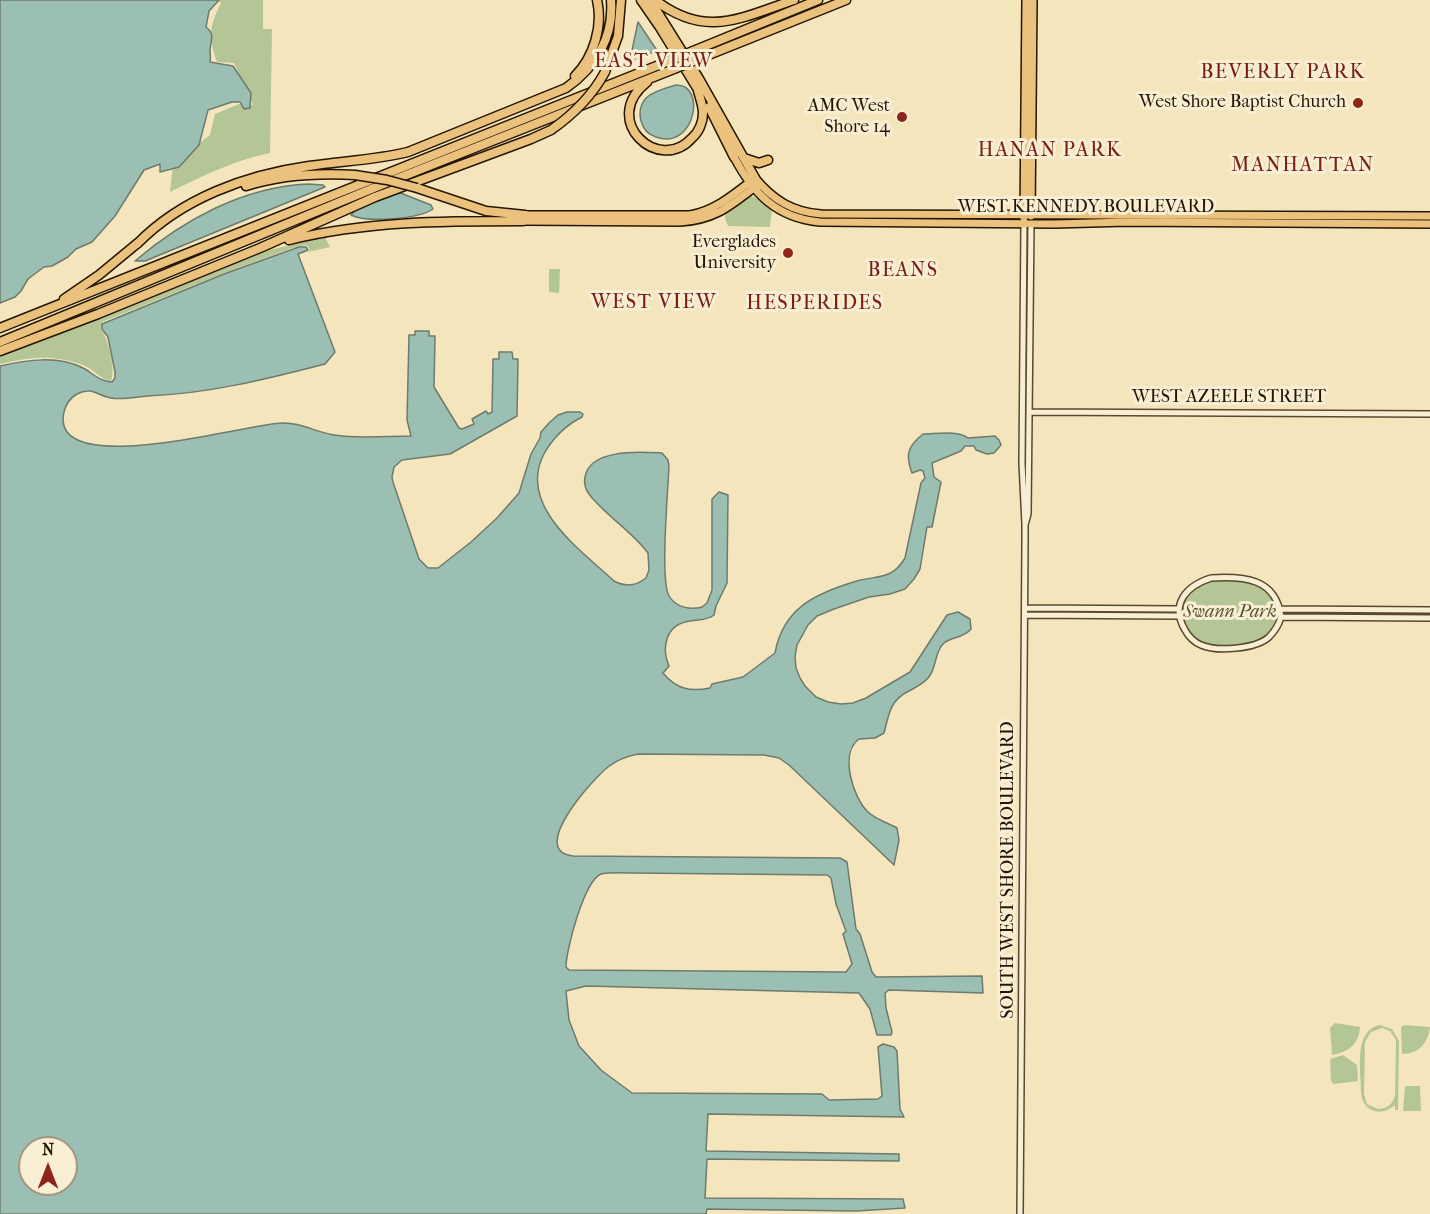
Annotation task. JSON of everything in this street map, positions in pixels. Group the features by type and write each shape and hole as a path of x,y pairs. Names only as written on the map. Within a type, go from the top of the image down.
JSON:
{"highway":[{"path":"556,92 585,64 594,45 598,17 595,0"},
{"path":"137,244 152,229 178,211 236,183 291,169 408,152 556,92 577,81 587,72 600,53 610,25 611,0"},
{"path":"641,0 666,36 714,116 734,157"},
{"path":"650,0 744,158 754,183"},
{"path":"655,0 682,17 709,23 737,18 794,0"},
{"path":"0,342 670,66 818,0"},
{"path":"694,55 846,0"},
{"path":"0,351 260,248 375,197 531,140 551,130 580,106 594,90 605,72 616,45 621,4"},
{"path":"670,66 645,84 631,100 630,124 644,143 668,150 678,148 690,141 699,129 703,116 698,91"},
{"path":"0,328 670,66"},
{"path":"744,158 759,163 768,160"},
{"path":"27,318 78,290 137,244 184,212 216,196 277,178 303,175 355,175 387,180 486,211 524,218"},
{"path":"260,248 374,224 524,218"}],"main road":[{"path":"1026,0 1027,224"},
{"path":"1027,215 1031,166 1033,0"},
{"path":"524,218 626,219 705,212 754,183 734,157"},
{"name":"WEST KENNEDY BOULEVARD","path":"754,183 796,210 877,219 1027,224 1198,222 1228,219"},
{"name":"WEST KENNEDY BOULEVARD","path":"754,183 777,208 801,219 827,223 877,219 1027,215 1430,224"},
{"path":"777,208 796,210"},
{"path":"827,223 838,215"},
{"path":"1228,219 1246,218 1253,215 1430,216"}],"street":[{"name":"SOUTH WEST SHORE BOULEVARD","path":"1025,525 1028,514 1029,412 1027,224"},
{"name":"SOUTH WEST SHORE BOULEVARD","path":"1020,1214 1025,615 1022,463 1027,224"},
{"name":"WEST AZEELE STREET","path":"1029,412 1430,414"},
{"path":"1220,578 1239,579 1268,587 1276,597 1280,609 1281,617 1268,638 1256,644 1233,648 1200,645 1187,634 1179,616 1182,599 1189,588 1199,582 1220,578"},
{"path":"1025,608 1179,609"},
{"path":"1280,609 1430,610"},
{"path":"1025,615 1179,616"},
{"path":"1281,617 1430,618"}],"green space":[{"path":"218,0 263,0 263,29 272,29 270,153 231,164 170,192 173,165 180,157 210,135 215,114 239,104 253,105 234,63 217,62 211,32 221,3"},
{"path":"751,196 772,209 770,227 728,226 725,217 729,209"},
{"path":"325,237 330,247 308,252 310,250 307,245 292,248 102,322 101,329 112,362 111,381 83,365 62,359 32,358 0,364 0,354 118,311 269,250"},
{"path":"549,269 560,269 559,293 549,292"},
{"name":"Swann Park","path":"1214,580 1248,582 1258,585 1273,597 1277,606 1278,619 1268,635 1253,643 1232,646 1194,641 1183,624 1181,608 1193,589"},
{"path":"1335,1023 1360,1027 1358,1038 1352,1046 1332,1055 1330,1028"},
{"path":"1380,1025 1392,1029 1399,1041 1398,1110 1395,1110 1395,1105 1378,1112 1368,1108 1362,1099 1360,1052 1362,1043 1371,1028","holes":["1382,1028 1390,1031 1396,1040 1395,1095 1389,1105 1378,1109 1367,1104 1364,1094 1365,1042 1371,1032"]},
{"path":"1404,1025 1430,1027 1425,1043 1418,1050 1402,1054 1401,1027"},
{"path":"1343,1055 1357,1065 1358,1081 1334,1084 1331,1081 1330,1059"},
{"path":"1405,1086 1420,1086 1421,1111 1403,1111"}],"water":[{"path":"0,0 219,0 209,11 206,27 212,35 210,62 233,66 251,93 250,108 244,109 240,102 232,102 208,110 199,145 179,167 160,172 160,164 144,170 115,216 92,242 76,249 68,257 52,266 44,267 28,279 15,297 0,303"},
{"path":"638,22 656,49 654,52 634,59 631,55"},
{"path":"676,85 686,88 691,95 694,105 692,116 688,126 680,135 669,139 656,137 646,131 643,126 640,115 643,103 652,93"},
{"path":"308,184 325,187 145,261 135,261 173,232 215,208 260,192 284,186"},
{"path":"398,192 431,205 433,209 416,215 392,219 368,219 351,215 358,207"},
{"path":"299,247 306,247 308,250 298,254 335,352 325,364 214,389 120,399 87,391 72,397 64,412 68,433 87,443 118,446 156,444 281,423 295,424 327,434 343,436 411,436 407,420 409,335 415,335 415,331 429,331 429,336 435,336 434,387 459,428 462,429 474,424 472,419 486,411 488,414 492,412 493,359 499,359 499,352 512,352 513,359 518,359 517,416 450,454 402,460 394,467 393,482 419,559 428,568 438,568 471,542 519,493 531,454 541,432 558,415 580,412 583,414 582,417 561,432 545,452 538,471 538,490 545,508 556,525 614,581 630,585 646,578 649,570 648,553 590,496 585,477 589,468 596,461 606,456 642,452 662,453 668,460 666,587 672,600 684,607 698,608 707,603 712,590 712,499 719,492 728,495 727,583 714,615 675,627 666,644 669,666 663,673 678,686 696,690 710,688 712,684 743,677 775,653 785,624 815,597 857,581 890,573 900,565 905,558 921,483 925,478 923,471 912,473 908,455 914,442 923,434 953,433 968,438 995,436 999,440 1001,445 994,453 987,454 976,450 974,446 965,446 961,451 932,463 934,477 941,482 932,527 927,527 920,569 905,589 869,597 817,616 808,625 797,645 796,668 805,686 816,697 828,702 853,703 866,698 910,672 947,615 958,612 970,619 971,629 968,632 946,641 940,648 928,678 894,703 884,733 875,738 859,739 850,754 850,776 862,805 874,817 897,828 899,840 894,865 789,765 779,758 764,755 638,754 622,759 601,774 579,799 560,829 557,842 561,851 573,856 840,858 847,862 856,929 876,977 982,976 983,993 889,990 885,993 891,1035 877,1035 870,1009 859,993 586,986 566,991 569,1020 579,1046 601,1070 632,1093 822,1094 829,1100 878,1099 882,1096 878,1047 883,1044 894,1047 897,1051 900,1109 904,1117 708,1114 706,1151 899,1154 899,1161 707,1159 705,1198 903,1199 905,1208 856,1211 707,1209 706,1214 0,1214 0,366 31,361 63,361 83,368 104,381 112,382 115,372 108,337 102,329 102,324 224,274","holes":["601,874 827,875 831,878 836,904 846,931 843,934 852,964 846,972 569,970 566,967 582,902 588,889"]}],"place":[{"name":"West Shore Baptist Church","path":"1358,103"},
{"name":"AMC West Shore 14","path":"902,117"},
{"name":"Everglades University","path":"788,253"}],"district":[{"name":"EAST VIEW","path":"654,62"},
{"name":"BEVERLY PARK","path":"1283,73"},
{"name":"HANAN PARK","path":"1050,151"},
{"name":"MANHATTAN","path":"1303,166"},
{"name":"BEANS","path":"903,271"},
{"name":"WEST VIEW","path":"654,303"},
{"name":"HESPERIDES","path":"815,304"}]}
